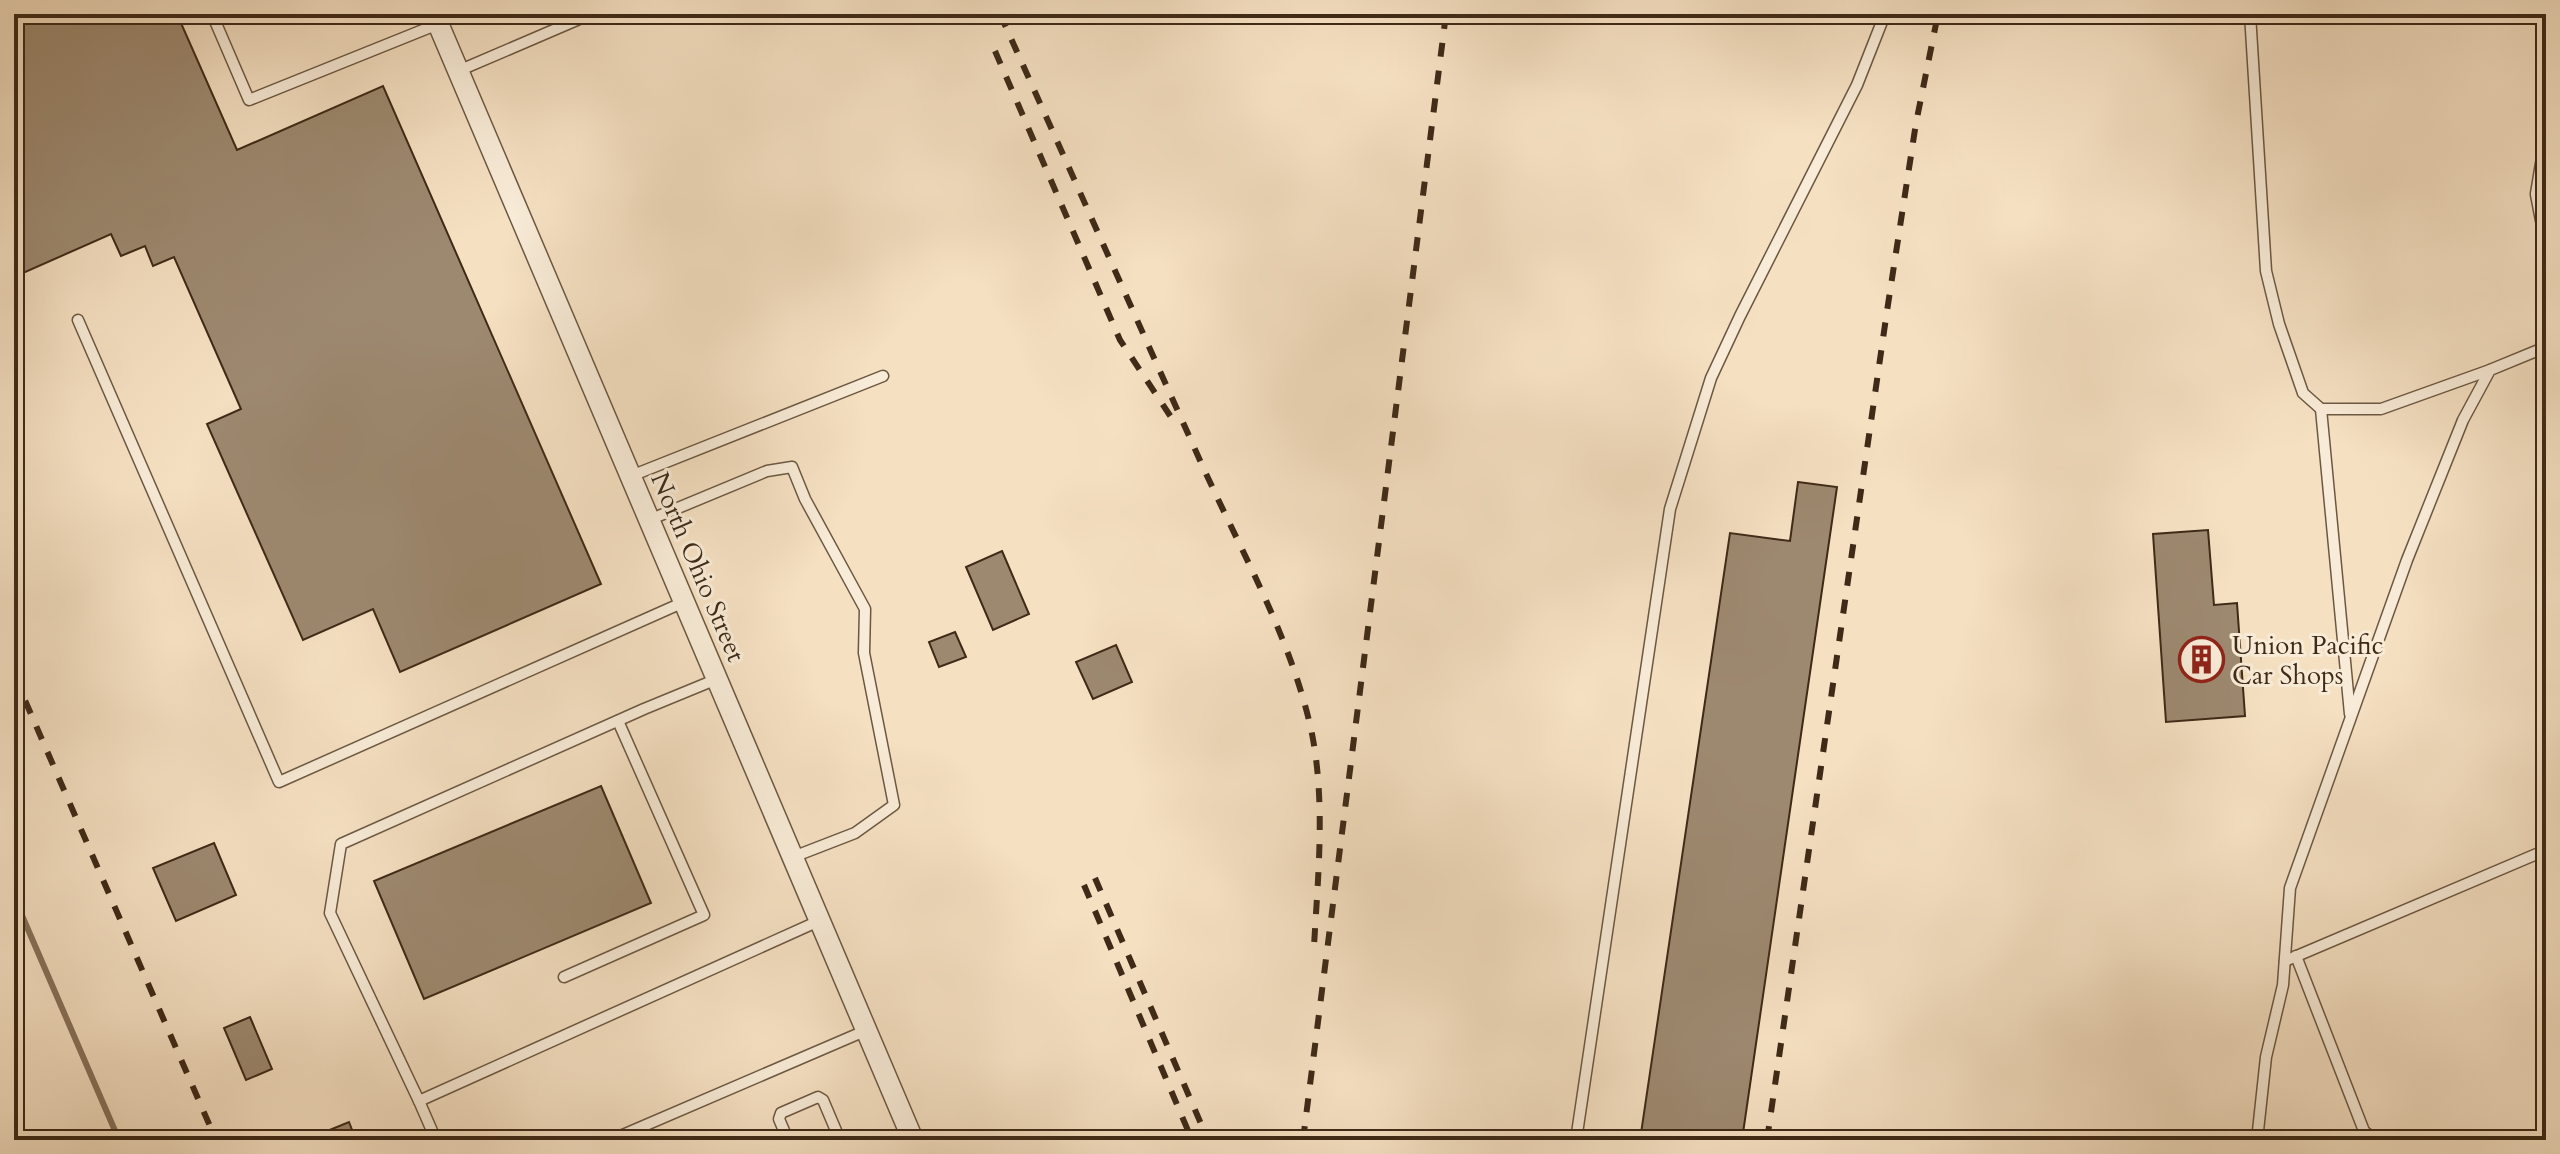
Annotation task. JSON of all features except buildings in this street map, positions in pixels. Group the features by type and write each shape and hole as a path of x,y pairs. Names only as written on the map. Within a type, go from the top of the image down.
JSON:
{"street":[{"name":"North Ohio Street","path":"436,19 913,1140"},
{"path":"2546,164 2541,194 2546,220"}],"lane":[{"path":"212,14 249,100 436,19"},
{"path":"458,71 591,14"},
{"path":"1576,1140 1670,509 1711,378 1857,85 1885,14"},
{"path":"2250,14 2266,271 2279,324 2303,393 2321,409 2381,409 2546,347"},
{"path":"78,320 279,782 684,602"},
{"path":"2257,1140 2266,1057 2290,959 2290,888 2407,560 2457,434 2490,370"},
{"path":"631,476 883,376"},
{"path":"2321,409 2350,720"},
{"path":"649,520 767,471 792,467 805,499 865,609 864,653 894,805 855,833 793,857"},
{"path":"436,1140 330,913 341,844 717,679"},
{"path":"564,977 704,915 618,721"},
{"path":"2290,959 2546,850"},
{"path":"419,1101 821,920"},
{"path":"2290,959 2364,1131 2375,1140"},
{"path":"611,1140 867,1030"},
{"path":"788,1140 779,1119 781,1113 818,1097 823,1100 840,1140"}],"waterway":[{"path":"14,897 119,1140"}],"railway":[{"path":"1000,14 1203,467 1264,595 1291,661 1316,756 1320,838 1314,946"},
{"path":"1303,1140 1446,14"},
{"path":"1767,1140 1887,311 1916,123 1938,14"},
{"path":"995,51 1120,340 1171,417"},
{"path":"14,675 216,1140"},
{"path":"1095,878 1208,1140"},
{"path":"1084,885 1192,1140"}],"place":[{"name":"Union Pacific Car Shops","path":"2201,660"}]}
